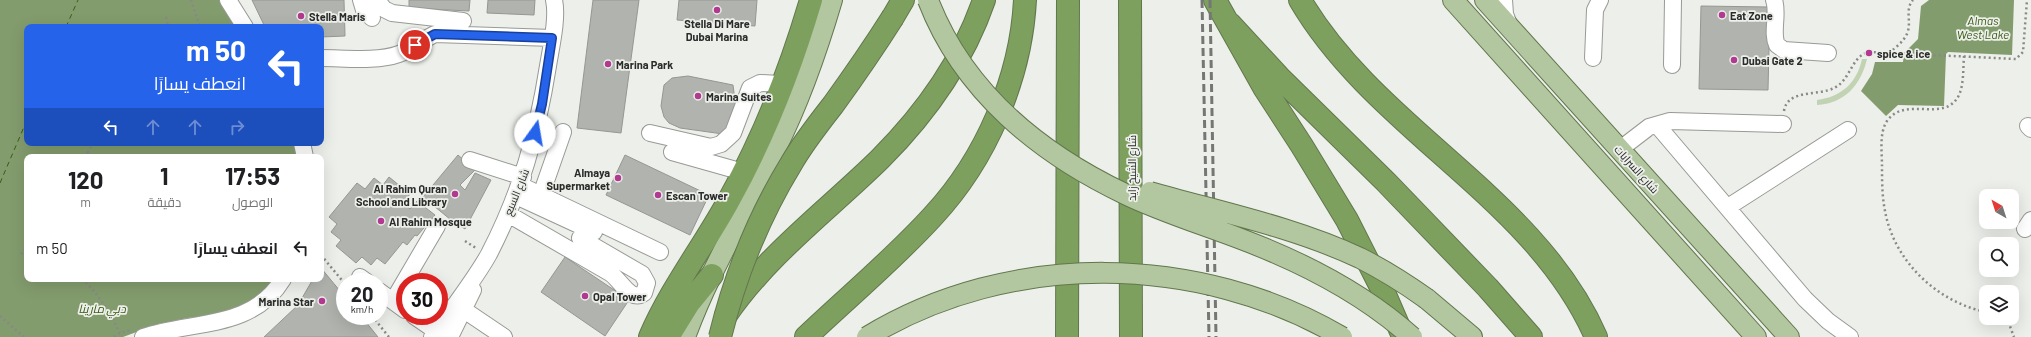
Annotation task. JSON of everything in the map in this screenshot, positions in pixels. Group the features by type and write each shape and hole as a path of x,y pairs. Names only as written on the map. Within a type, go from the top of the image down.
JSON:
{"highway":[{"path":"650,337 668,299 718,220 743,172 782,84 803,29 811,0"},
{"path":"720,337 742,263 772,196 800,148 863,63 903,0"},
{"path":"712,337 733,305 768,264 880,159 913,124 940,88 957,60 969,37 984,0"},
{"path":"806,337 916,235 934,216 966,174 991,129 1001,105 1016,55 1025,0"},
{"path":"1067,337 1068,0"},
{"name":"شارع الشيخ زايد","path":"1130,0 1131,337"},
{"path":"1215,0 1230,24 1265,89 1347,220 1383,290 1404,337"},
{"path":"1300,0 1321,33 1357,76 1511,219 1543,253 1571,291 1596,337"},
{"path":"1230,24 1279,77 1386,182 1493,293 1531,337"},
{"path":"668,337 689,303 712,275"}],"main road":[{"path":"685,337 712,275 794,110 809,72 832,0"},
{"path":"928,0 945,37 956,56 984,93 1000,110 1035,140 1067,162 1136,199 1261,247 1318,274 1369,304 1412,337"},
{"path":"1452,0 1756,337"},
{"name":"شارع السرايات","path":"1485,0 1789,337"},
{"path":"1094,177 1291,232 1336,248 1366,261 1406,284 1472,337"},
{"path":"867,337 927,308 986,288 1048,276 1111,273 1174,277 1234,290 1286,309 1342,337"}],"street":[{"path":"228,0 243,24"},
{"path":"361,0 364,10 372,18"},
{"path":"377,0 384,9 392,13 462,21"},
{"path":"1504,0 1505,14 1510,29"},
{"path":"1593,58 1595,10 1600,0"},
{"path":"1672,65 1673,0"},
{"path":"1774,0 1776,13 1775,38 1777,46 1784,50 1828,53"},
{"name":"شارع السبع","path":"439,335 488,255 520,186 542,104 552,38 555,2"},
{"path":"324,58 392,56 409,50 422,40 435,34 552,38"},
{"path":"650,133 711,147 721,144 733,133 750,88 760,83 782,84"},
{"path":"1619,150 1639,133 1658,124 1681,120 1783,124"},
{"path":"1658,124 1805,299 1828,321 1850,337"},
{"path":"1728,207 1848,130"},
{"path":"541,195 563,132"},
{"path":"672,152 743,172"},
{"path":"470,160 520,186 616,242"},
{"path":"520,186 660,252"},
{"path":"508,214 610,273 624,286 632,278 642,274 580,238"},
{"path":"414,273 437,226"},
{"path":"426,325 439,335 464,310 488,255"},
{"path":"143,337 160,331 232,318 245,314 277,289 281,282"},
{"path":"464,310 504,337"}],"path":[{"path":"191,0 199,24"},
{"path":"1889,54 1906,36 1909,25 1908,10 1913,0"},
{"path":"1783,124 1784,108 1791,99 1796,96 1825,92 1834,88 1849,74 1856,60 1864,53 2011,59 2020,56 2024,47 2027,0"},
{"path":"166,17 167,24"},
{"path":"1964,56 1961,89 1951,104 1940,109 1907,108 1899,111 1887,122 1882,137 1882,189 1885,212 1892,234 1902,255 1917,274 1934,289 1954,302 1979,310"},
{"path":"21,254 24,250"},
{"path":"324,259 336,273"},
{"path":"85,282 109,310 120,333"},
{"path":"0,316 24,337"},
{"path":"379,325 389,337"},
{"path":"2010,325 2014,337"}],"shaded area":[{"path":"1862,59 1867,59 1856,85 1843,97 1827,104 1817,105 1817,100 1833,96 1852,82 1860,68"}],"water":[{"name":"دبي مارينا","path":"0,0 224,0 238,24 24,24 24,146 301,146 303,154 24,154 24,282 273,282 257,301 231,313 188,318 158,324 123,337 0,337"},
{"name":"Almas West Lake","path":"1929,0 2014,0 2012,55 1948,52 1946,54 1944,106 1898,105 1886,116 1861,91 1872,74 1875,62 1903,62 1904,53 1918,39 1921,6"}],"building":[{"name":"Stella Maris","path":"252,0 344,0 345,36 324,37 324,24 264,24"},
{"path":"409,0 470,0 469,11 409,8"},
{"path":"488,0 535,0 534,15 487,13"},
{"name":"Marina Park","path":"593,0 639,0 621,133 577,128"},
{"name":"Stella Di Mare Dubai Marina","path":"679,0 757,0 755,26 677,20"},
{"name":"Dubai Gate 2","path":"1701,6 1770,7 1768,90 1699,89"},
{"name":"Marina Suites","path":"688,76 733,85 736,107 729,128 723,134 680,128 669,123 664,117 661,106 664,85 672,78"},
{"name":"Al Rahim Quran School and Library","path":"458,155 475,170 460,185 465,190 475,173 491,180 465,229 451,220 423,197"},
{"name":"Escan Tower","path":"625,155 709,195 690,235 606,195"},
{"name":"Al Rahim Mosque","path":"389,177 410,194 403,203 410,209 417,201 435,215 407,245 403,242 385,264 377,258 371,265 362,257 356,263 336,246 341,240 331,232 337,224 329,217 357,183 365,189 374,178 383,185"},
{"name":"Opal Tower","path":"565,257 629,300 605,336 541,292"},
{"name":"Marina Star","path":"324,272 336,286 336,325 368,325 378,337 264,337 298,305 311,282 324,282"}],"ferry route":[{"path":"67,24 78,0"},
{"path":"0,183 24,127"}],"railway":[{"path":"1202,0 1209,337"},
{"path":"1210,0 1216,337"}],"place":[{"name":"Stella Di Mare Dubai Marina","path":"717,10"},
{"name":"Eat Zone","path":"1722,15"},
{"name":"Stella Maris","path":"301,16"},
{"name":"spice & ice","path":"1869,53"},
{"name":"Dubai Gate 2","path":"1734,60"},
{"name":"Marina Park","path":"608,64"},
{"name":"Marina Suites","path":"698,96"},
{"name":"Almaya Supermarket","path":"618,178"},
{"name":"Al Rahim Quran School and Library","path":"455,194"},
{"name":"Escan Tower","path":"658,195"},
{"name":"Al Rahim Mosque","path":"381,221"},
{"name":"Opal Tower","path":"585,296"},
{"name":"Marina Star","path":"322,301"}],"route":[{"path":"415,45 435,34 552,38 542,104 535,133"}]}
